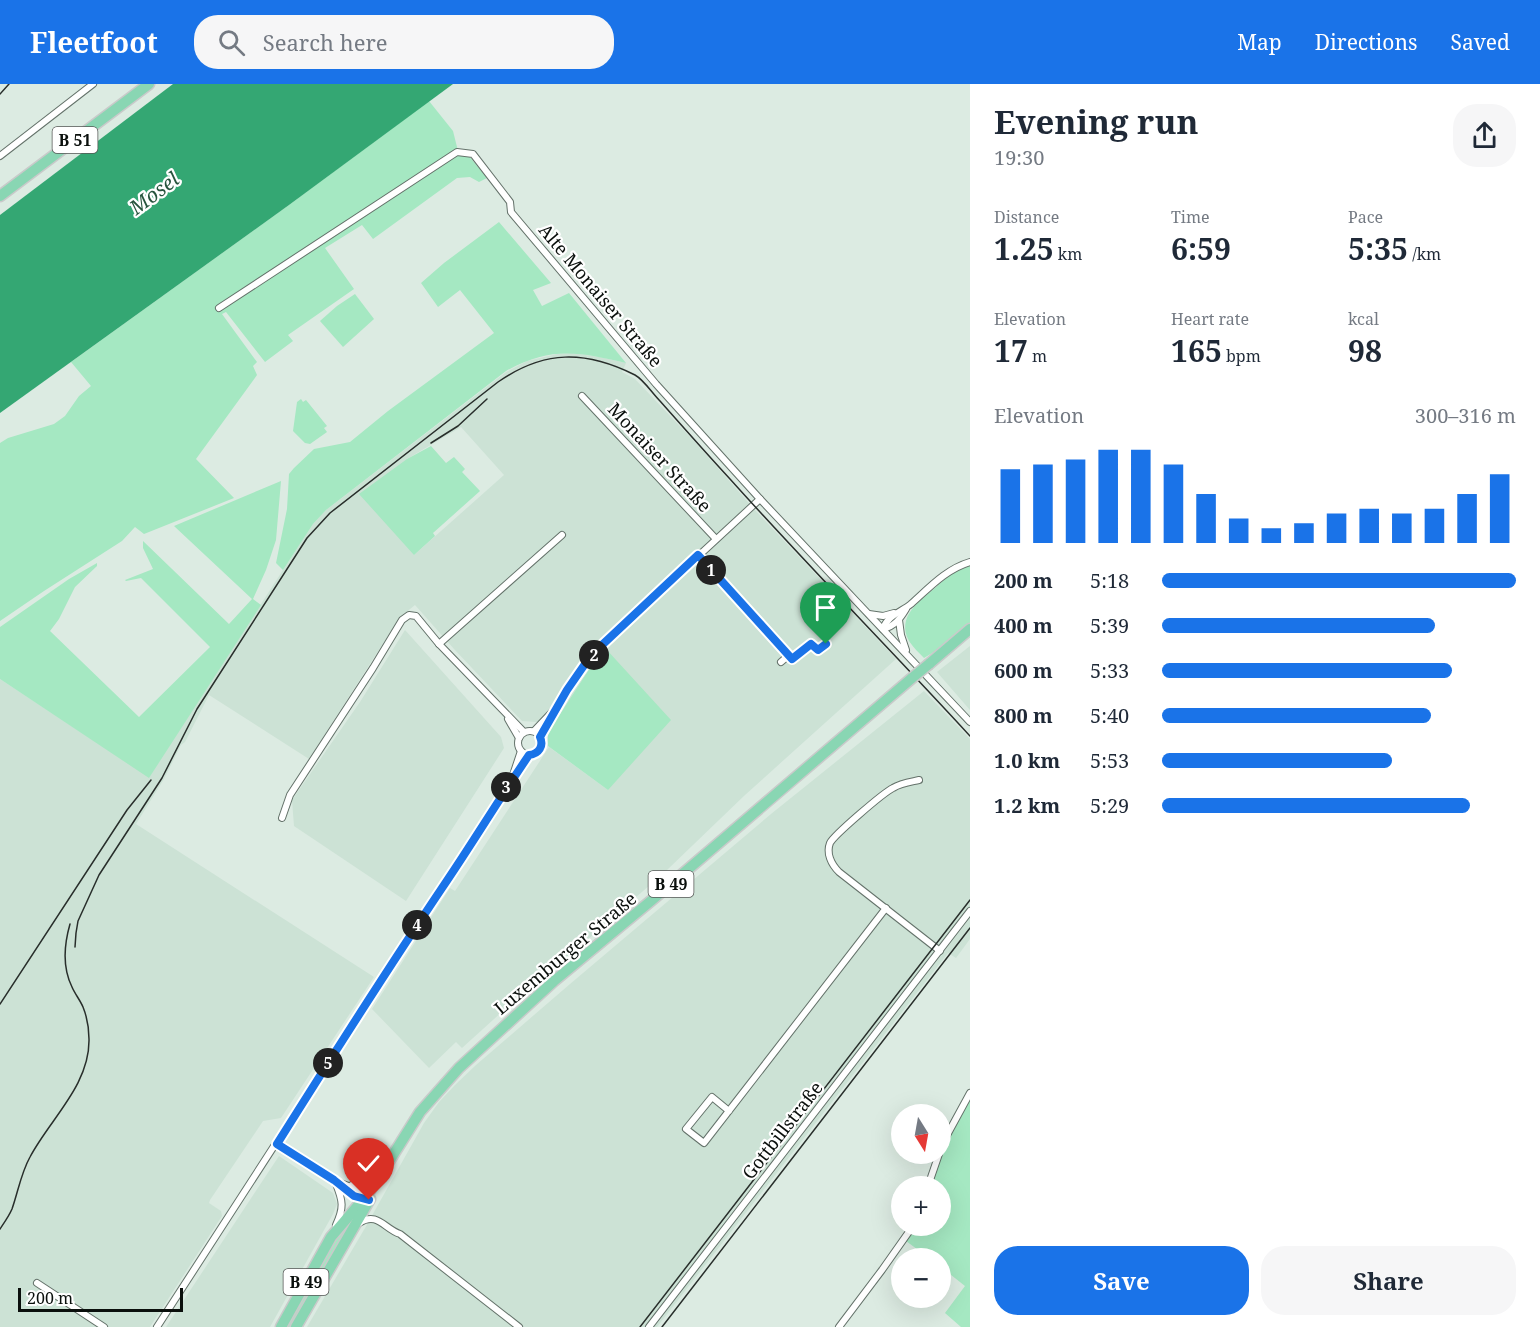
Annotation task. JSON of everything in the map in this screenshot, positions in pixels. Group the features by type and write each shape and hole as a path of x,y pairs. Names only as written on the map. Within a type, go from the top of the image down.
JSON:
{"main road":[{"name":"B 51","path":"0,196 149,84"},
{"name":"B 49","path":"925,667 970,629"},
{"name":"Luxemburger Straße","path":"281,1327 331,1237 366,1198 420,1112 459,1068 554,981 925,667"},
{"name":"Luxemburger Straße","path":"296,1327 355,1227 366,1198"}],"street":[{"path":"0,156 93,84"},
{"name":"Alte Monaiser Straße","path":"219,308 457,152 473,154 510,202 511,212 656,384 868,614 909,656 925,667"},
{"name":"Monaiser Straße","path":"582,396 716,539"},
{"path":"540,737 585,664 602,645 760,499"},
{"path":"439,644 562,535"},
{"path":"698,555 792,659 811,644 820,653 826,644"},
{"path":"883,629 885,622 898,617 950,572 970,562"},
{"path":"868,614 898,617"},
{"path":"157,1327 509,783 529,755 541,748 542,742 534,732 524,732 439,644 416,616 409,615 402,620 290,795 282,818"},
{"path":"898,617 901,635 909,656"},
{"path":"781,662 789,655"},
{"path":"925,667 970,722"},
{"path":"534,732 560,704"},
{"path":"505,713 519,738"},
{"path":"509,783 518,761 519,738 524,732"},
{"path":"520,751 529,755"},
{"path":"919,780 892,788 834,836 828,849 834,867 940,951"},
{"path":"729,1110 712,1097 686,1129 704,1143 886,908"},
{"name":"Gottbillstraße","path":"649,1327 970,911"},
{"path":"951,1128 970,1093"},
{"path":"277,1144 334,1180 347,1191 366,1198"},
{"path":"350,1185 370,1182 383,1171"},
{"path":"334,1180 350,1185 366,1198"},
{"path":"331,1237 343,1208 334,1180"},
{"path":"355,1227 373,1218 400,1234 519,1327"},
{"path":"839,1327 906,1236"},
{"path":"37,1283 104,1327"}],"shaded area":[{"path":"429,101 453,131 459,155 469,156 487,178 479,182 470,177 457,178 373,239 362,225 325,248 354,289 288,335 293,341 265,362 226,312 222,314 257,362 253,366 257,375 196,459 234,498 144,534 135,527 122,541 0,621 0,443 8,438 54,424 65,416 79,396 91,386 71,362"},
{"path":"499,222 551,283 533,290 542,306 569,293 626,363 594,356 565,354 537,358 506,371 326,510 313,524 283,570 276,563 287,509 289,474 294,468 314,449 350,442 494,333 460,290 438,307 421,283"},
{"path":"355,294 374,319 343,347 320,321"},
{"path":"571,353 626,363 622,372 635,379 896,659 745,795 667,870 512,1006 504,1010 462,1048 456,1042 429,1068 372,1009 450,888 455,891 549,747 608,790 590,668 551,728 537,722 522,721 415,605 400,617 309,759 209,695 185,742 181,745 164,779 136,824 374,977 281,1118 263,1121 210,1200 209,1203 221,1211 222,1216 150,1327 0,1327 0,679 149,777 305,536 326,510 506,372 527,361","holes":["461,427 504,475 414,555 407,459"]},
{"path":"301,399 303,402 306,400 327,426 324,428 327,432 310,444 305,443 293,431 297,402"},
{"path":"431,446 446,463 454,457 465,469 462,472 480,491 433,533 435,536 414,555 359,494 407,459"},
{"path":"281,481 276,540 253,599 261,605 149,778 0,679 0,627 69,579 97,563 97,566 75,587 59,619 50,631 139,717 210,647 141,578 125,580 153,569 143,548 143,541 229,624 252,599 174,526"},
{"path":"970,566 970,624 942,647 924,658 909,641 905,624 907,617 916,604 947,577"},
{"path":"405,630 501,737 504,748 406,901 294,826 292,800 360,702"},
{"path":"970,646 970,710 937,672"},
{"path":"606,649 671,720 608,790 548,746 548,733 590,668"},
{"path":"924,691 970,739 970,939 956,958 948,953 657,1327 307,1327 424,1123 455,1085 570,984 771,814"},
{"path":"970,1096 970,1327 961,1327 945,1313 951,1308 965,1286 951,1275 951,1248 915,1248 906,1241 909,1236 951,1236 951,1176 934,1176 938,1164 951,1164 951,1131"},
{"path":"279,1156 333,1193 337,1204 270,1327 166,1327"},
{"path":"357,1212 292,1327 285,1327 338,1232"}],"water":[{"name":"Mosel","path":"173,84 453,84 0,413 0,215"}],"railway":[{"path":"0,94 9,84"},
{"path":"75,947 78,921 99,875 162,778 197,709 307,538 330,513 498,382 515,371 548,359 565,357 599,361 642,380 759,511 970,736"},
{"path":"431,443 458,426 487,399"},
{"path":"0,1004 127,810 151,780"},
{"path":"640,1327 970,900"},
{"path":"0,1229 12,1209 27,1163 76,1087 88,1056 87,1019 73,990 65,964 65,948 70,924"},
{"path":"662,1327 970,928"}],"route":[{"path":"369,1200 354,1196 334,1180 277,1144 314,1083 509,783 529,755 538,752 541,748 540,737 585,664 602,645 698,555 792,659 811,644 818,650 826,644"}]}
